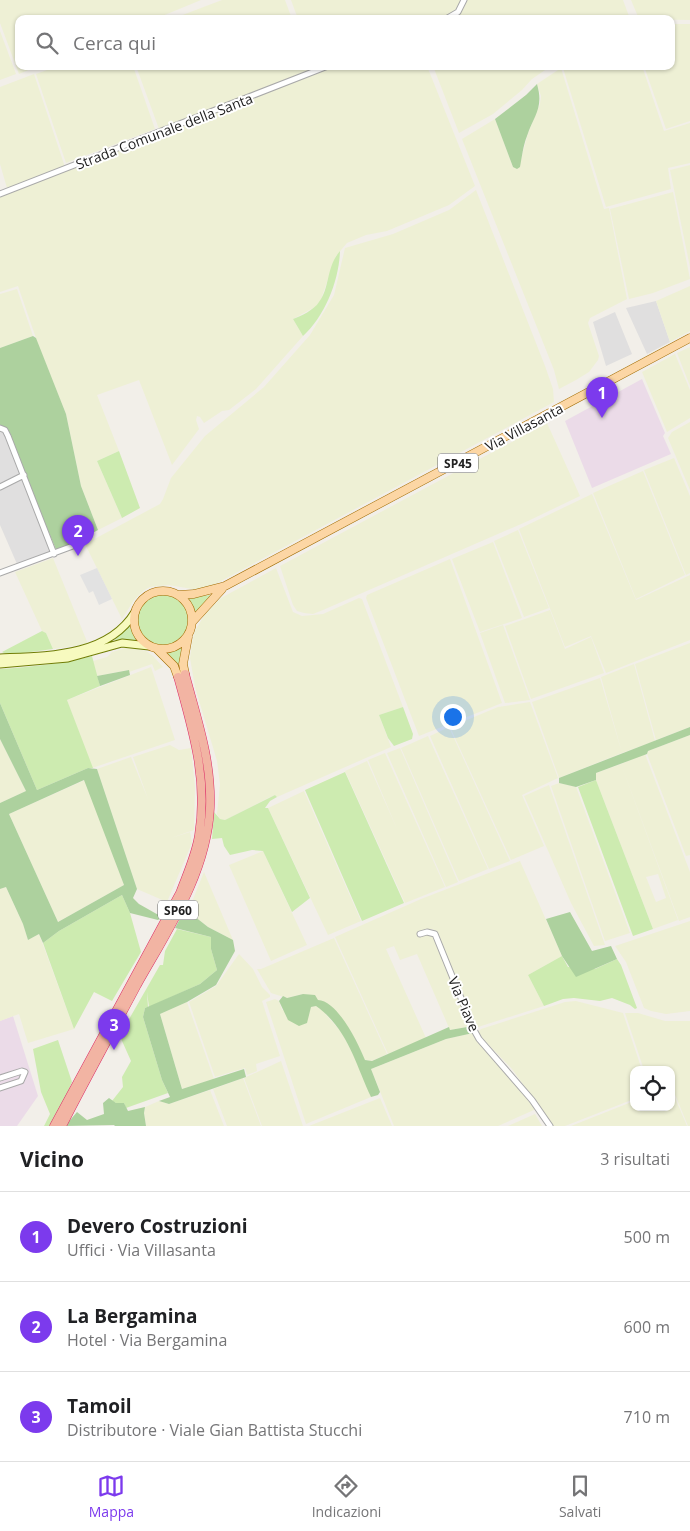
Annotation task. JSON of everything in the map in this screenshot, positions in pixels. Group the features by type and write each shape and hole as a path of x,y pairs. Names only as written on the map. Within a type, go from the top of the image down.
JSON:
{"highway":[{"name":"SP60","path":"54,1126 180,893 191,865 199,836 202,808 201,768 182,676"},
{"name":"SP60","path":"62,1126 171,925 198,870 206,838 210,809 210,782 205,748 182,676"}],"main road":[{"name":"Via Villasanta","path":"225,586 690,338"},
{"name":"SP45","path":"0,658 50,655 89,646 112,637 124,627 143,599 153,593 166,591 178,595 194,594 225,586"},
{"name":"SP45","path":"190,632 192,622 211,599 225,586"},
{"path":"178,595 190,608 192,622"},
{"path":"135,612 135,630 140,638 153,647"},
{"path":"0,664 68,658 122,643 168,649 183,641 190,632"},
{"name":"SP60","path":"182,676 190,632"},
{"name":"SP60","path":"153,647 182,676"}],"street":[{"path":"453,15 458,12 464,0"},
{"name":"Strada Comunale della Santa","path":"0,194 318,70"},
{"path":"0,428 5,430 54,554"},
{"path":"0,486 24,476"},
{"path":"0,573 81,543"},
{"name":"Via Piave","path":"420,934 427,932 435,934 479,1039 532,1100 550,1126"},
{"path":"0,1078 22,1071 25,1072 21,1081 0,1088"}],"shaded area":[{"path":"656,301 670,342 647,354 626,308"},
{"path":"615,312 632,354 606,366 593,322"},
{"path":"642,379 665,433 663,436 671,454 592,488 565,421"},
{"path":"6,428 57,552 17,564 0,525 0,430"},
{"path":"97,568 112,599 99,605 93,591 89,593 80,575"},
{"path":"13,1016 38,1096 17,1126 0,1126 0,1021"}],"green space":[{"path":"0,0 201,0 165,15 15,15 15,63 0,23"},
{"path":"222,0 285,0 291,15 183,15"},
{"path":"291,0 462,0 457,9 449,15 297,15"},
{"path":"467,0 623,0 629,15 457,15 464,8"},
{"path":"631,0 690,0 690,20 675,20 675,15 637,15"},
{"path":"675,24 690,24 690,121 666,129 645,70 675,70"},
{"path":"0,31 16,74 0,80"},
{"path":"18,70 28,70 19,74"},
{"path":"47,70 134,70 155,129 66,163 36,74"},
{"path":"137,70 312,70 159,129"},
{"path":"326,70 429,70 475,186 449,205 387,231 366,235 347,243 336,256 320,302 315,307 293,319 303,336 256,389 229,410 222,411 204,423 197,416 196,420 199,429 172,465 139,380 97,395 119,451 97,461 122,518 98,530 81,486 66,414 38,344 18,286 0,292 0,197"},
{"path":"435,70 545,70 532,79 522,90 493,114 459,133"},
{"path":"558,70 562,70 604,209 609,208 627,299 590,318 588,323 599,356 598,360 589,372 559,389 554,370 462,139 495,119 513,167 519,167 528,133 540,104 541,96 537,84"},
{"path":"564,70 643,70 664,131 690,123 690,163 668,168 671,189 606,207"},
{"path":"34,74 65,167 7,188 0,164 0,87"},
{"path":"537,84 539,105 526,140 520,167 517,169 513,167 495,119"},
{"path":"690,165 690,267 670,170"},
{"path":"476,190 545,366 553,389 554,402 208,588 199,590 168,585 150,587 134,600 122,619 85,544 160,504 171,478 205,436 264,387 310,335 334,295 345,248 393,234 449,210"},
{"path":"673,192 690,279 653,293 629,299 610,209"},
{"path":"340,251 334,286 318,318 303,336 293,319 317,305 325,290 332,264"},
{"path":"690,286 690,331 670,342 656,301"},
{"path":"17,289 33,336 0,348 0,294"},
{"path":"33,336 36,338 66,414 81,486 98,530 57,552 6,429 0,429 0,348"},
{"path":"690,347 690,386 677,353"},
{"path":"675,354 690,390 690,418 667,432 642,372"},
{"path":"690,422 690,490 668,438 672,432"},
{"path":"547,423 580,496 528,521 323,610 313,614 297,611 293,605 280,566"},
{"path":"119,451 140,508 122,518 97,461"},
{"path":"674,458 690,496 690,573 686,575 644,470"},
{"path":"643,471 685,575 636,599 593,493"},
{"path":"592,494 636,600 690,575 690,640 606,673 591,636 565,647 519,529"},
{"path":"518,530 549,608 524,617 494,541"},
{"path":"493,542 522,618 480,632 452,559"},
{"path":"53,558 88,644 53,649 46,633 42,631 15,572"},
{"path":"450,559 502,703 419,736 366,598 367,595"},
{"path":"276,568 293,612 302,616 323,614 359,598 362,599 403,707 379,715 391,747 277,797 275,795 268,798 225,820 220,819 217,814 220,784 217,761 195,687 190,658 192,643 195,631 205,614 221,598"},
{"path":"157,594 167,594 176,598 184,606 188,620 184,634 176,642 167,646 157,646 148,642 140,634 136,625 136,615 140,606 148,598"},
{"path":"212,595 212,597 195,615 186,597"},
{"path":"550,610 565,649 591,637 604,673 531,699 505,626"},
{"path":"503,625 530,700 505,703 480,633"},
{"path":"131,626 137,641 116,641 115,639"},
{"path":"42,631 46,633 53,649 8,655 2,652"},
{"path":"690,643 690,727 656,740 635,664"},
{"path":"129,647 146,651 163,667 155,671 152,664 129,672 128,670 97,676 93,661 107,657 112,652"},
{"path":"182,647 182,674 167,653"},
{"path":"92,656 100,686 67,700 93,768 88,768 37,790 0,703 0,669 46,665"},
{"path":"634,664 655,741 622,753 601,677"},
{"path":"151,667 175,740 92,768 67,700"},
{"path":"129,670 130,675 100,686 97,676"},
{"path":"600,678 622,753 559,778 532,702"},
{"path":"530,702 558,778 522,795 544,846 511,860 450,727 498,707"},
{"path":"0,703 37,790 88,768 97,769 137,889 133,898 139,904 162,917 158,920 130,913 122,895 59,931 43,943 39,934 28,940 23,924 6,887 0,889 0,803 26,791 0,739","holes":["84,780 124,885 58,922 9,814"]},
{"path":"403,707 413,734 412,739 394,746 388,738 379,715"},
{"path":"449,727 510,861 489,869 430,736"},
{"path":"690,727 690,735 596,773 596,780 576,787 559,783 559,778"},
{"path":"690,735 690,855 686,856 647,754 648,751"},
{"path":"428,736 488,869 459,881 401,748"},
{"path":"0,739 26,791 0,803"},
{"path":"170,745 179,750 191,748 195,787 194,830 171,838 190,832 192,843 167,902 137,889 97,769 131,757 148,799 133,757"},
{"path":"400,748 458,882 446,887 387,753"},
{"path":"385,753 445,887 405,903 345,771 367,761 397,829 368,760"},
{"path":"645,754 690,872 690,917 679,921 621,764"},
{"path":"621,764 678,920 653,929 596,780 596,773","holes":["658,874 666,898 656,902 646,877"]},
{"path":"345,772 404,903 362,921 305,790"},
{"path":"85,780 124,885 58,922 9,814"},
{"path":"596,780 653,929 633,936 578,787"},
{"path":"559,783 576,787 630,933 605,941 551,786"},
{"path":"549,785 605,945 594,946 571,903 524,796"},
{"path":"304,791 361,921 328,935 268,808"},
{"path":"275,795 277,797 270,801 265,808 268,808 310,898 292,912 263,851 252,850 230,855 224,846 222,838 212,839 214,812 220,819 225,820"},
{"path":"263,851 307,945 271,961 229,865"},
{"path":"520,861 562,956 528,975 544,1006 475,1028 433,929 423,932 434,937 467,1017 467,1027 450,1030 417,954 400,960 394,946 386,949 426,1038 388,1054 335,937 421,899"},
{"path":"204,872 233,940 208,927 194,916 187,914"},
{"path":"6,887 23,924 28,940 39,934 74,1029 28,1043 19,1014 0,1021 0,889"},
{"path":"122,895 130,913 141,952 112,1001 94,992 74,1029 43,943 59,931"},
{"path":"570,912 592,951 611,946 617,959 576,977 562,956 546,919"},
{"path":"183,913 194,916 208,927 233,940 235,951 216,985 187,1002 160,1014 182,1089 244,1069 246,1077 169,1104 159,1101 170,1097 162,1080 143,1017 145,1008 200,984 217,970 211,949 211,937 175,928"},
{"path":"690,921 690,1011 666,1014 644,1008 626,962 615,946"},
{"path":"177,929 211,937 211,949 217,970 200,984 149,1007 147,992 148,1007 145,1008 143,1017 162,1080 168,1093 126,1108 124,1103 112,1101 123,1087 122,1077 131,1061 118,1032 128,1021 160,965 163,965 165,951"},
{"path":"334,938 387,1054 372,1061 365,1060 351,1032 318,1000 303,994 287,998 271,993 257,969"},
{"path":"239,954 253,969 262,987 270,995 270,997 262,1001 280,1056 256,1064 257,1071 247,1075 245,1068 215,1077 189,1002 216,986"},
{"path":"562,956 568,967 595,969 617,959 637,1008 635,1009 612,998 600,1001 574,998 563,999 544,1006 528,975"},
{"path":"303,994 315,995 318,1000 333,1007 346,1024 365,1060 372,1061 449,1027 450,1030 471,1028 473,1033 446,1039 371,1069 380,1092 378,1095 371,1097 350,1047 327,1015 316,1006 311,1007 307,1023 299,1026 288,1020 279,1001 283,996 287,998"},
{"path":"275,999 279,1001 282,1010 309,1013 311,1007 316,1006 323,1011 342,1033 360,1067 371,1097 306,1124 266,1002"},
{"path":"576,1001 623,1013 641,1066 630,1066 630,1101 565,1126 553,1126 512,1069 478,1032 481,1029 565,1002"},
{"path":"187,1002 214,1079 182,1089 160,1014"},
{"path":"625,1013 638,1013 665,1021 690,1021 690,1126 688,1126 675,1095 675,1066 643,1066"},
{"path":"473,1033 535,1108 534,1110 498,1126 394,1126 371,1069 446,1039"},
{"path":"58,1040 72,1082 51,1126 44,1126 50,1114 41,1092 33,1049"},
{"path":"281,1061 303,1126 262,1126 244,1078"},
{"path":"243,1078 261,1126 227,1126 213,1089"},
{"path":"210,1090 224,1126 146,1126 145,1107 159,1101 169,1104"},
{"path":"109,1098 116,1103 124,1103 128,1111 145,1107 146,1126 65,1126 77,1112 87,1120 104,1114 103,1103"},
{"path":"380,1098 392,1126 309,1126"},
{"path":"675,1098 687,1126 571,1126 630,1103 630,1111 675,1111"},
{"path":"535,1114 542,1126 508,1126"}],"place":[{"name":"Devero Costruzioni","path":"602,418"},
{"name":"La Bergamina","path":"78,556"},
{"name":"Tamoil","path":"114,1050"}]}
